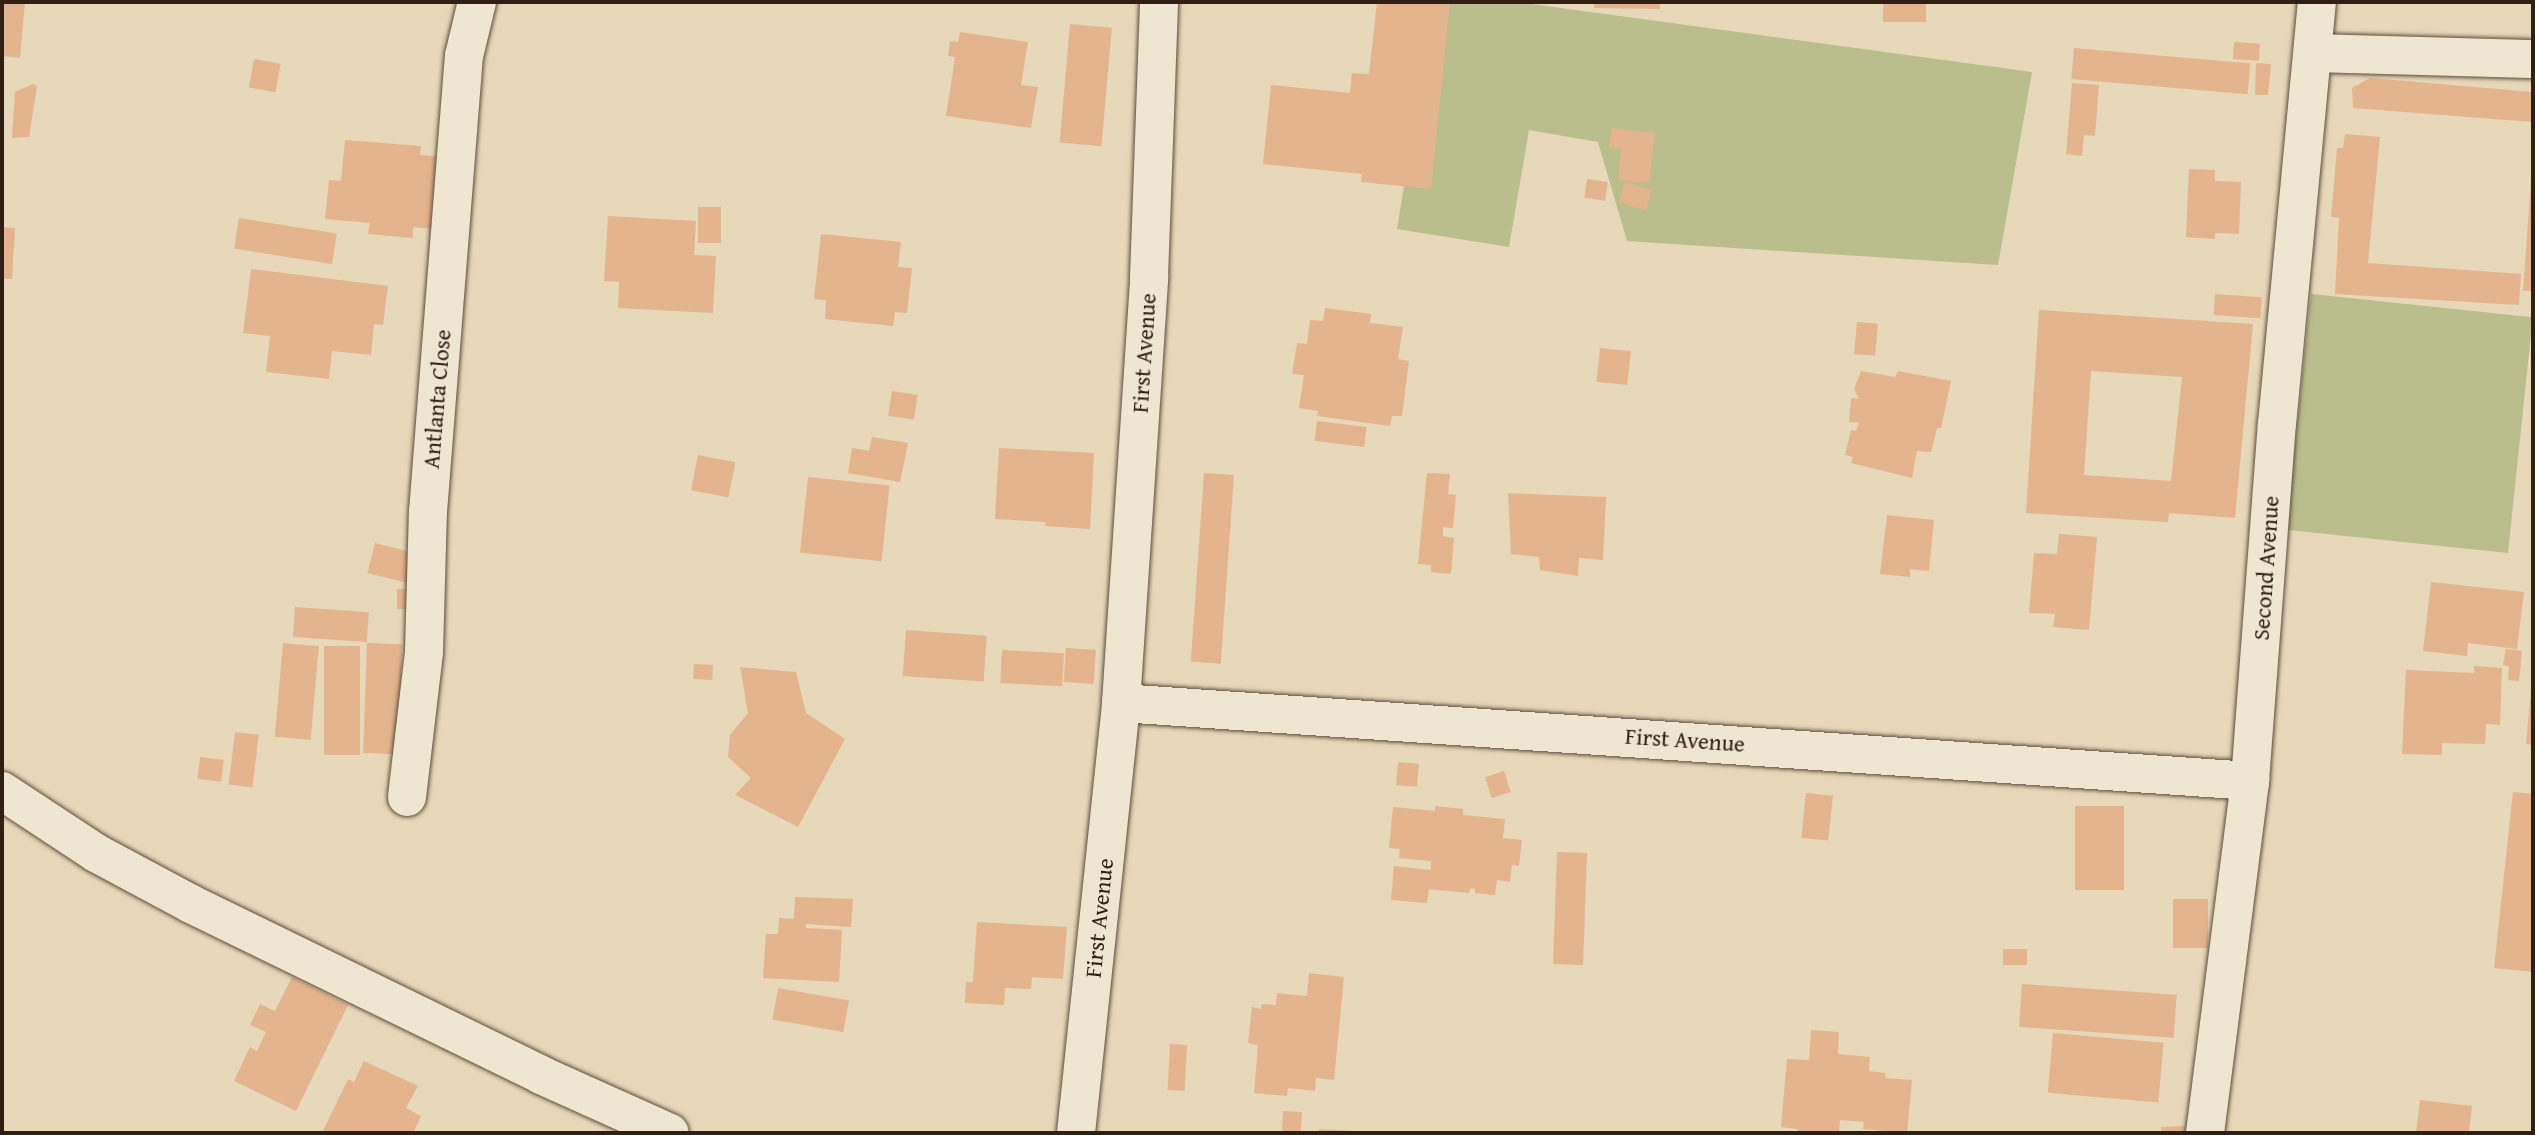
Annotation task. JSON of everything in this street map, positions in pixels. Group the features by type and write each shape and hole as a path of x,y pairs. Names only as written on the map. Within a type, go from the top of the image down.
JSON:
{"street":[{"name":"Antlanta Close","path":"407,797 424,652 428,512 464,56 477,2"},
{"name":"First Avenue","path":"1076,1133 1121,703 1149,277 1159,2"},
{"name":"Second Avenue","path":"2204,1133 2250,781 2277,424 2317,2"},
{"path":"2314,52 2533,59"},
{"name":"First Avenue","path":"1121,703 2250,781"},
{"path":"2,791 96,853 191,904 541,1075 669,1133"}],"green space":[{"path":"1434,2 1516,2 2032,72 1998,265 1627,241 1598,142 1529,130 1509,247 1397,229"},
{"path":"2311,294 2533,317 2508,553 2286,530"}],"building":[{"path":"2,2 25,2 20,58 2,56"},
{"path":"1377,2 1450,2 1431,189 1361,182 1362,174 1263,164 1271,85 1350,93 1352,73 1369,74"},
{"path":"1594,2 1660,2 1660,9 1594,8"},
{"path":"1883,2 1926,2 1926,22 1883,22"},
{"path":"1070,24 1112,28 1101,146 1060,143"},
{"path":"960,32 1028,42 1021,85 1038,87 1031,128 946,116 955,57 948,56 950,41 958,42"},
{"path":"2234,42 2260,44 2259,61 2233,59"},
{"path":"2074,48 2250,63 2248,94 2071,79"},
{"path":"254,59 281,64 276,92 249,88"},
{"path":"2256,63 2271,64 2268,95 2255,95"},
{"path":"2370,78 2533,92 2532,122 2353,108 2352,88"},
{"path":"2072,83 2099,85 2095,136 2084,135 2082,156 2066,154"},
{"path":"33,84 37,86 29,137 12,138 15,92"},
{"path":"1612,128 1655,133 1649,183 1618,180 1621,149 1609,148"},
{"path":"2345,134 2380,137 2368,263 2521,274 2519,305 2335,294 2339,218 2331,217 2337,148 2343,148"},
{"path":"345,140 421,146 420,155 448,157 434,229 413,227 413,238 368,234 370,223 325,219 329,180 341,181"},
{"path":"2189,169 2215,170 2215,181 2241,182 2239,234 2215,233 2215,239 2186,237"},
{"path":"1587,179 1608,182 1605,201 1584,198"},
{"path":"2531,181 2533,291 2523,291"},
{"path":"1625,182 1652,190 1646,210 1619,202"},
{"path":"698,207 721,207 721,243 698,243"},
{"path":"608,216 696,221 694,255 716,256 713,313 618,308 619,282 604,281"},
{"path":"239,218 337,233 332,264 234,249"},
{"path":"2,227 15,228 12,279 2,279"},
{"path":"821,234 901,242 898,267 912,268 907,313 895,312 893,326 825,319 826,300 814,299"},
{"path":"251,269 388,286 383,325 374,324 371,355 332,351 329,379 266,372 270,336 243,333"},
{"path":"2215,294 2262,297 2260,318 2214,315"},
{"path":"1325,308 1371,314 1370,323 1403,327 1398,359 1409,361 1402,416 1392,416 1390,426 1317,416 1318,411 1299,408 1304,375 1292,374 1297,343 1307,344 1310,320 1323,321"},
{"path":"2039,310 2253,324 2235,518 2169,513 2168,522 2026,513","holes":["2091,371 2182,377 2171,481 2084,475"]},
{"path":"1857,322 1878,324 1875,356 1854,354"},
{"path":"1600,348 1631,351 1627,385 1596,382"},
{"path":"1861,371 1895,377 1898,371 1951,381 1941,428 1937,428 1931,452 1917,451 1912,478 1851,463 1853,457 1845,455 1851,430 1856,431 1859,423 1849,422 1851,398 1859,399 1854,389"},
{"path":"892,391 918,395 914,420 888,416"},
{"path":"1317,421 1367,427 1364,447 1315,441"},
{"path":"872,437 908,443 900,482 848,473 852,448 869,451"},
{"path":"999,448 1094,453 1090,529 1045,526 1046,522 995,519"},
{"path":"698,455 735,462 728,498 691,490"},
{"path":"1204,473 1234,475 1221,664 1191,662"},
{"path":"1427,473 1450,474 1448,494 1456,495 1453,528 1443,527 1443,536 1454,538 1451,574 1431,572 1431,565 1418,564"},
{"path":"808,477 890,486 882,561 800,553"},
{"path":"1508,493 1606,497 1603,560 1579,558 1578,576 1540,570 1539,557 1511,554"},
{"path":"1887,515 1934,520 1929,571 1910,569 1910,577 1880,574"},
{"path":"2059,534 2097,537 2089,630 2053,627 2055,614 2029,613 2034,553 2057,554"},
{"path":"375,543 416,553 408,583 368,573"},
{"path":"2431,582 2524,592 2517,649 2468,643 2467,656 2423,651"},
{"path":"397,589 416,589 416,609 397,609"},
{"path":"295,607 369,612 367,642 293,637"},
{"path":"906,630 987,636 984,682 903,676"},
{"path":"283,643 319,646 311,740 275,737"},
{"path":"367,643 402,644 398,754 363,753"},
{"path":"324,646 360,646 360,755 324,755"},
{"path":"1066,648 1096,650 1094,684 1064,682"},
{"path":"2506,649 2522,651 2519,681 2508,680 2509,666 2503,665"},
{"path":"1002,650 1064,653 1062,686 1000,683"},
{"path":"694,664 713,665 712,680 693,679"},
{"path":"2474,666 2502,668 2500,725 2486,724 2485,744 2442,743 2442,755 2402,754 2406,670 2474,673"},
{"path":"740,667 796,672 806,713 845,739 798,827 735,795 751,778 728,757 730,735 748,713"},
{"path":"2533,690 2533,745 2526,744"},
{"path":"235,732 259,735 252,788 229,785"},
{"path":"200,757 224,760 221,782 197,779"},
{"path":"1398,762 1419,764 1417,787 1396,785"},
{"path":"1504,771 1511,792 1492,798 1485,777"},
{"path":"2513,792 2533,794 2533,972 2494,968"},
{"path":"1806,793 1833,796 1828,841 1801,838"},
{"path":"1435,806 1463,809 1463,815 1505,819 1503,838 1522,840 1519,866 1512,865 1510,882 1497,880 1495,895 1475,893 1475,889 1470,888 1469,893 1429,889 1427,903 1391,900 1394,866 1431,870 1431,861 1399,858 1400,849 1389,848 1393,807 1435,811"},
{"path":"2075,806 2124,806 2124,890 2075,890"},
{"path":"1557,852 1587,853 1583,965 1553,964"},
{"path":"795,897 853,899 851,927 806,924 806,928 842,930 839,982 763,978 766,934 778,934 779,918 794,919"},
{"path":"2173,899 2208,899 2208,948 2173,948"},
{"path":"977,922 1067,927 1063,979 1032,977 1031,989 1005,988 1004,1005 965,1003 966,982 973,982"},
{"path":"2003,949 2027,949 2027,965 2003,965"},
{"path":"1309,973 1344,977 1334,1080 1316,1078 1315,1091 1288,1088 1287,1096 1254,1093 1258,1045 1248,1043 1252,1007 1261,1009 1262,1004 1276,1005 1277,993 1307,996"},
{"path":"292,977 348,1005 296,1111 234,1081 250,1047 257,1051 266,1032 250,1025 260,1004 275,1011"},
{"path":"2022,984 2177,995 2174,1038 2019,1027"},
{"path":"778,988 849,1001 843,1032 772,1020"},
{"path":"1811,1030 1839,1032 1838,1054 1870,1057 1869,1071 1886,1073 1885,1078 1912,1080 1907,1133 1863,1129 1864,1122 1840,1120 1839,1133 1797,1133 1797,1129 1781,1127 1787,1059 1809,1060"},
{"path":"2053,1033 2164,1043 2158,1102 2048,1093"},
{"path":"1170,1044 1187,1045 1185,1091 1168,1090"},
{"path":"364,1061 418,1086 406,1108 421,1116 413,1133 322,1133 348,1079 354,1082"},
{"path":"2420,1100 2472,1106 2469,1133 2416,1133"},
{"path":"1283,1111 1302,1112 1301,1133 1282,1133"},
{"path":"2185,1126 2185,1133 2162,1133 2161,1127"},
{"path":"1319,1129 1354,1131 1319,1133"}]}
